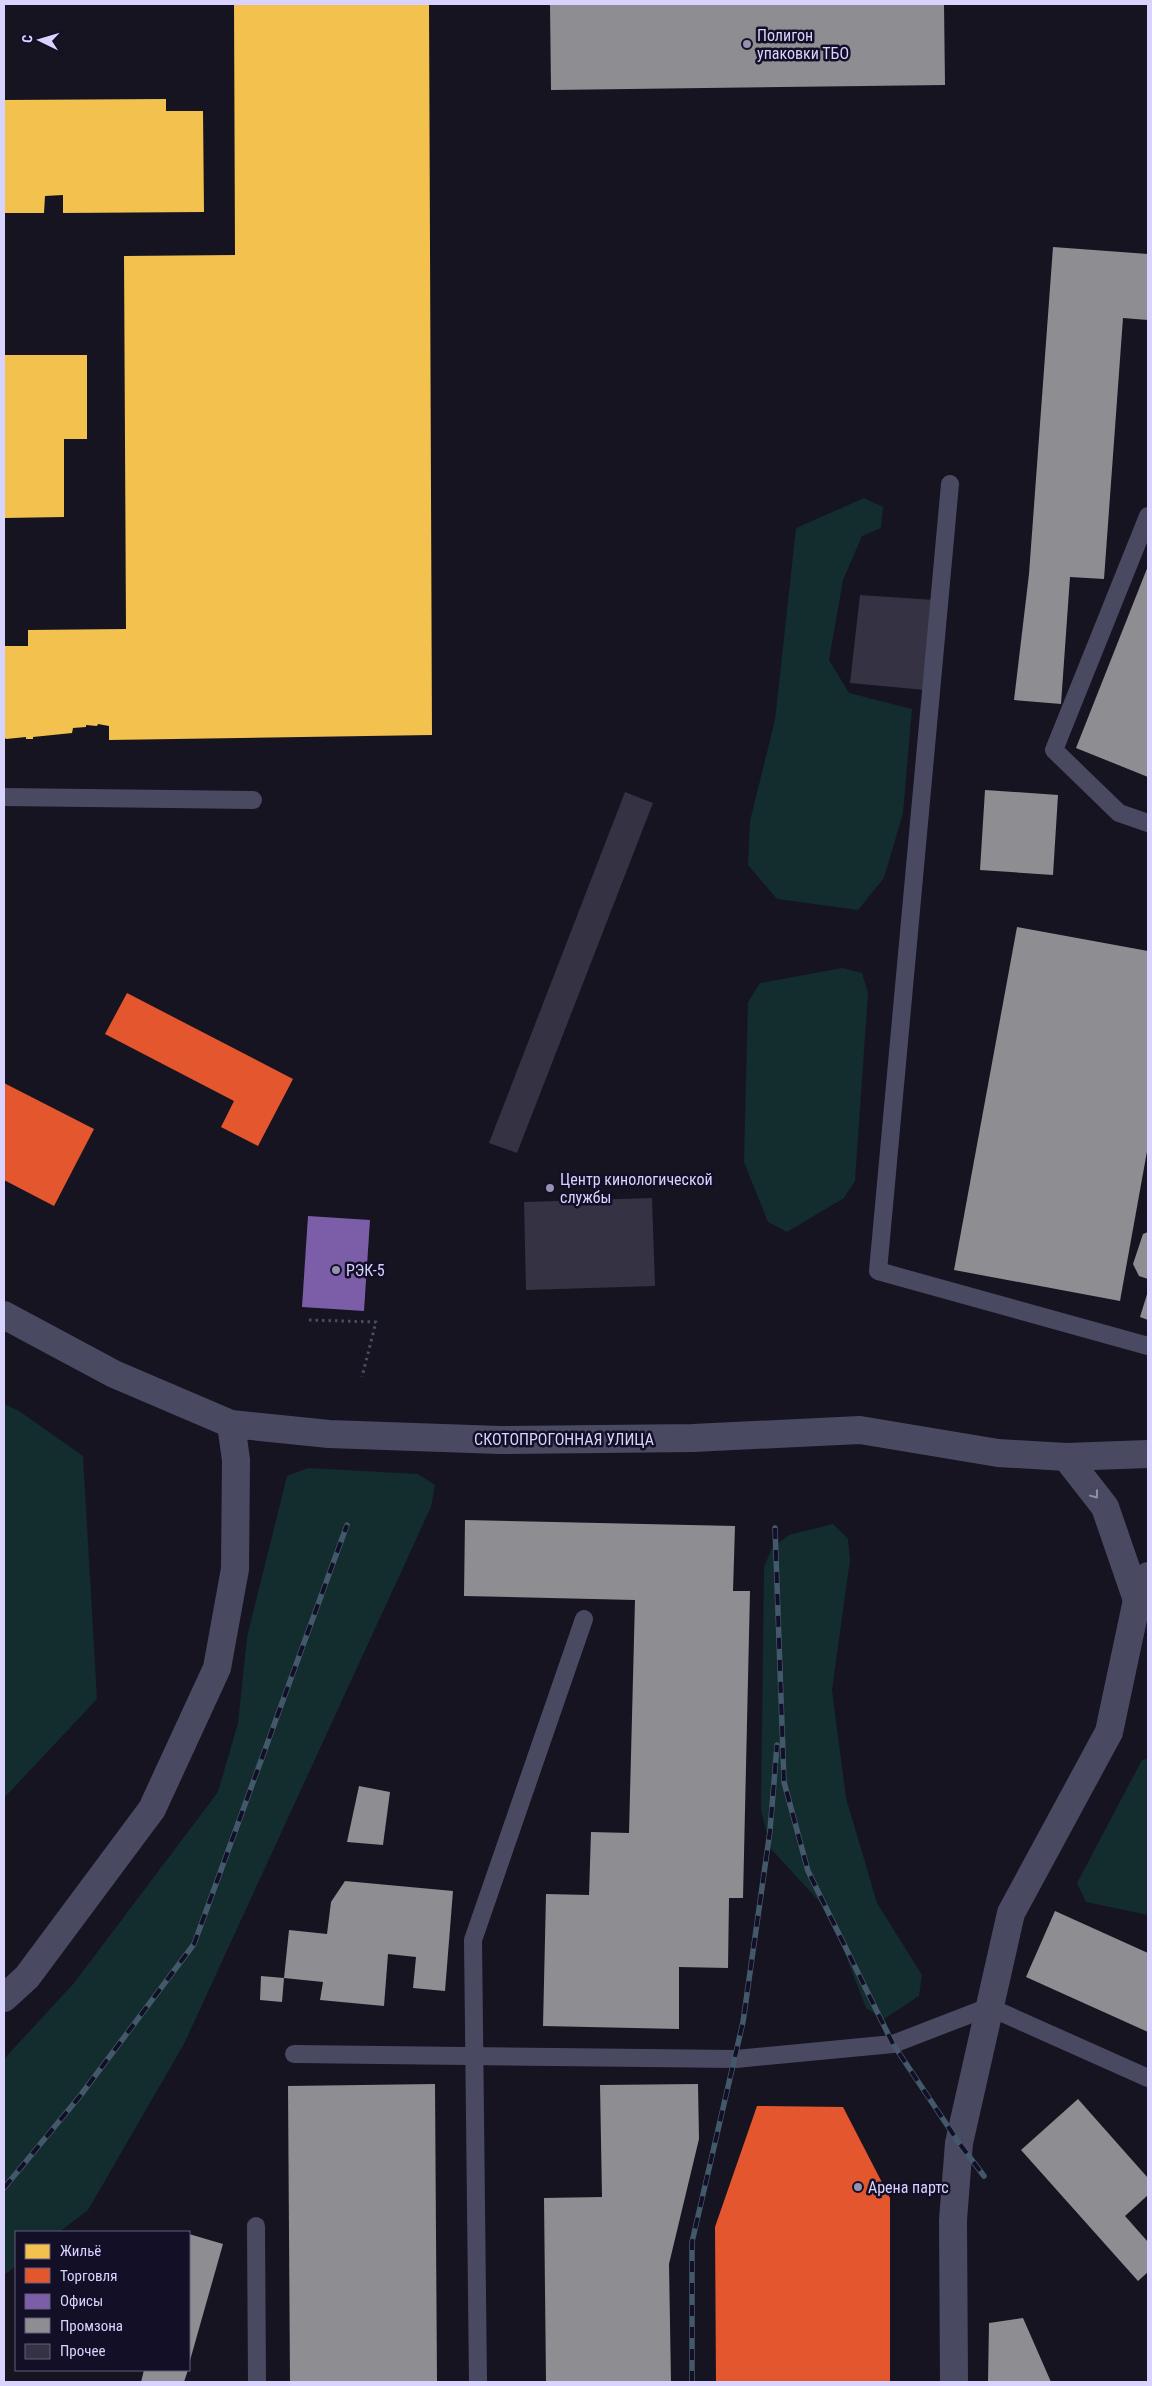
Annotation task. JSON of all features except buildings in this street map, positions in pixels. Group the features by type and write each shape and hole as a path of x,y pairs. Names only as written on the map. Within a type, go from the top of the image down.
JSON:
{"street":[{"name":"СКОТОПРОГОННАЯ УЛИЦА","path":"4,1315 114,1374 231,1424 328,1434 500,1440 693,1438 860,1430 998,1453 1066,1457 1148,1454"},
{"path":"4,1998 27,1977 152,1809 217,1668 235,1568 236,1460 231,1424"},
{"path":"954,2382 954,2220 959,2143 1011,1913 1109,1732 1142,1588 1104,1508 1066,1457"}],"lane":[{"path":"950,484 878,1271 1148,1346"},
{"path":"1148,516 1054,750 1119,813 1148,823"},
{"path":"4,797 253,800"},
{"path":"478,2382 473,1940 584,1619"},
{"path":"294,2054 736,2060 893,2044 989,2007 1148,2078"},
{"path":"256,2226 257,2382"}],"path":[{"path":"309,1320 376,1322 362,1377"}],"green space":[{"path":"864,498 883,507 881,528 862,536 843,580 829,660 849,693 912,709 903,813 884,878 858,910 777,899 748,865 750,821 775,720 796,528"},
{"path":"842,968 862,973 868,993 855,1181 844,1198 787,1232 768,1222 744,1162 748,1002 760,983"},
{"path":"4,1404 19,1411 83,1456 97,1699 4,1798"},
{"path":"308,1468 418,1474 435,1485 431,1507 184,2044 88,2210 60,2231 15,2231 15,2267 4,2275 4,2059 74,1983 218,1792 238,1723 247,1637 287,1476"},
{"path":"833,1524 848,1539 850,1560 832,1690 846,1798 877,1903 922,1975 919,1996 884,2019 866,2008 829,1912 771,1849 761,1810 764,1567 772,1548 789,1535"},
{"path":"1148,1758 1148,1915 1086,1902 1077,1883 1142,1760"}],"railway":[{"path":"4,2188 80,2096 194,1944 347,1525"},
{"path":"775,1528 784,1782 808,1871 893,2044 959,2143 984,2176"},
{"path":"692,2382 692,2242 743,2022 770,1831 777,1745"}],"place":[{"name":"Полигон упаковки ТБО","path":"747,44"},
{"name":"Центр кинологической службы","path":"550,1188"},
{"name":"РЭК-5","path":"336,1270"},
{"name":"Арена партс","path":"858,2187"}]}
